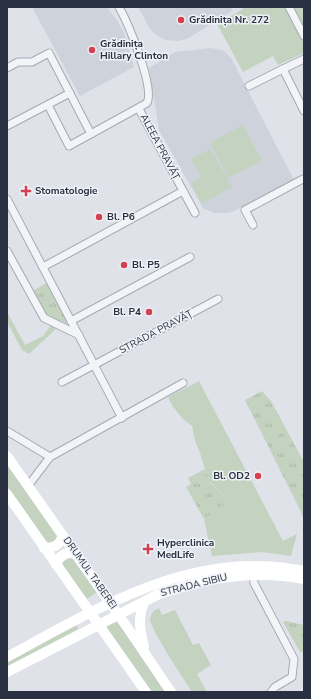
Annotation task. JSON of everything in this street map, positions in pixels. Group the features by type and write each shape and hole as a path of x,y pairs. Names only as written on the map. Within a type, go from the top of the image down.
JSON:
{"main road":[{"name":"DRUMUL TABEREI","path":"7,456 110,602 171,692"},
{"path":"8,497 146,692"},
{"path":"44,548 54,547 59,544 63,536"},
{"path":"56,564 60,556 75,552"},
{"name":"STRADA SIBIU","path":"7,657 110,602 167,580 213,568 242,565 277,567 304,571"},
{"name":"STRADA SIBIU","path":"7,672 145,601 168,591 210,579 253,574 304,579"},
{"path":"145,601 141,611 140,624 146,655"}],"street":[{"path":"119,7 135,40 144,67 149,100 145,105 139,108"},
{"path":"289,7 304,36"},
{"path":"7,68 18,62 32,62 49,53 91,134"},
{"path":"249,86 304,59"},
{"path":"284,69 304,111"},
{"path":"7,126 70,93"},
{"name":"ALEEA PRAVĂȚ","path":"48,104 69,146 139,108 195,213"},
{"path":"252,225 245,210 304,180"},
{"path":"43,267 183,191"},
{"path":"7,199 10,212 43,267 122,418"},
{"path":"7,251 44,318 79,335"},
{"path":"71,320 190,257"},
{"name":"STRADA PRAVĂȚ","path":"62,382 218,299"},
{"path":"28,486 50,457 183,383"},
{"path":"7,431 50,457"},
{"path":"253,574 254,583 294,659 292,677 274,687 271,692"}],"shaded area":[{"name":"Grădinița Hillary Clinton","path":"32,7 107,7 117,20 124,33 134,67 80,96"},
{"name":"Grădinița Nr. 272","path":"138,7 231,7 232,11 187,39 177,41 166,40 156,35 150,29"},
{"path":"210,48 223,50 231,58 294,180 228,213 214,213 203,208 159,130 149,68 175,52"}],"green space":[{"path":"242,7 304,7 304,53 278,65 273,56 243,72 217,24 243,9"},
{"path":"243,125 262,161 228,178 210,143"},
{"path":"210,149 232,187 213,198 191,159"},
{"path":"201,178 212,198 202,204 191,183"},
{"path":"46,283 68,324 44,314 31,292"},
{"path":"7,312 25,345 43,336 51,325 57,328 29,354 22,350 7,322"},
{"path":"199,381 283,541 297,534 291,556 262,552 212,556 204,519 229,501 209,481 195,441 192,426 183,419 173,407 168,397"},
{"path":"262,391 271,401 304,462 304,518 245,400"},
{"path":"7,463 57,534 56,539 53,542 50,543 45,541 7,486"},
{"path":"205,469 210,483 230,501 204,519 186,487 191,484 188,478"},
{"path":"69,558 73,559 97,592 87,599 63,566 63,562"},
{"path":"159,608 162,615 175,610 193,645 199,643 211,665 197,674 207,692 192,692 161,644 150,619 153,612"},
{"path":"117,621 167,692 152,692 104,627"},
{"path":"286,621 304,625 304,652 300,652 283,622"},
{"path":"76,624 78,629 7,667 7,661"}],"place":[{"name":"Grădinița Nr. 272","path":"181,20"},
{"name":"Grădinița Hillary Clinton","path":"92,50"},
{"name":"Stomatologie","path":"26,191"},
{"name":"Bl. P6","path":"99,217"},
{"name":"Bl. P5","path":"124,265"},
{"name":"Bl. P4","path":"149,312"},
{"name":"Bl. OD2","path":"258,476"},
{"name":"Hyperclinica MedLife","path":"148,549"}]}
